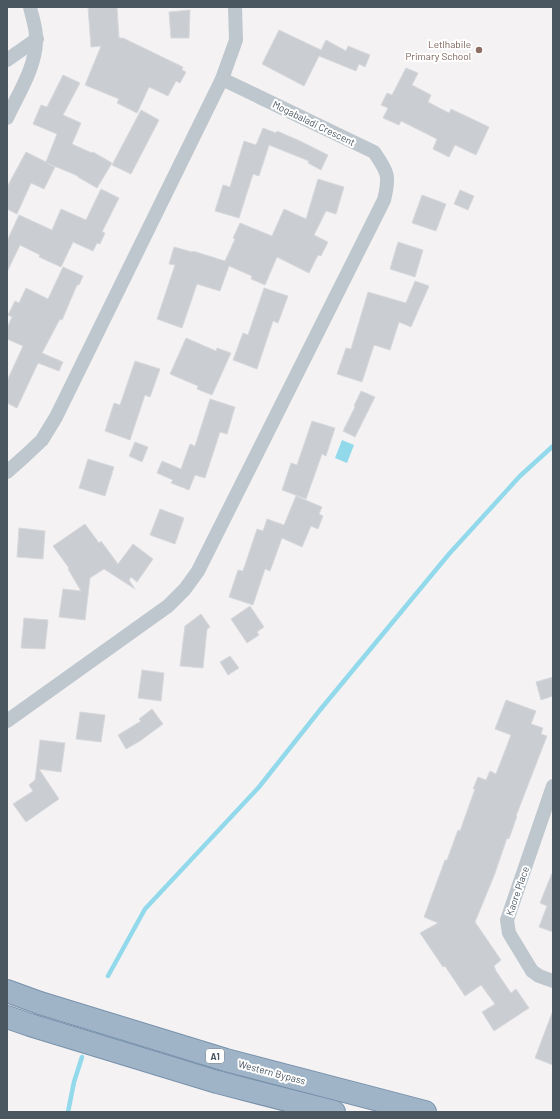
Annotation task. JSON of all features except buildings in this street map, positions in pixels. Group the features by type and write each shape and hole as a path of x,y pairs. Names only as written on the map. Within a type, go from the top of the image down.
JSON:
{"highway":[{"name":"Western Bypass","path":"7,991 40,1003 226,1060 425,1112"},
{"path":"7,1017 217,1082 334,1112"}],"street":[{"path":"7,118 31,67 35,54 37,39 30,7"},
{"path":"7,472 42,440 56,417 222,79 236,40 235,7"},
{"path":"7,60 37,39"},
{"name":"Mogabaladi Crescent","path":"7,721 168,606 185,589 198,571 384,200 388,184 385,168 374,152 222,79"},
{"name":"Kaore Place","path":"553,786 507,920 509,933 532,971 539,976 553,980"}],"water":[{"path":"342,440 354,445 347,463 335,458"}],"waterway":[{"path":"108,976 145,909 259,787 320,710 449,554 520,476 553,446"},
{"path":"68,1112 74,1082 82,1057"}],"place":[{"name":"Letlhabile Primary School","path":"479,50"}]}
